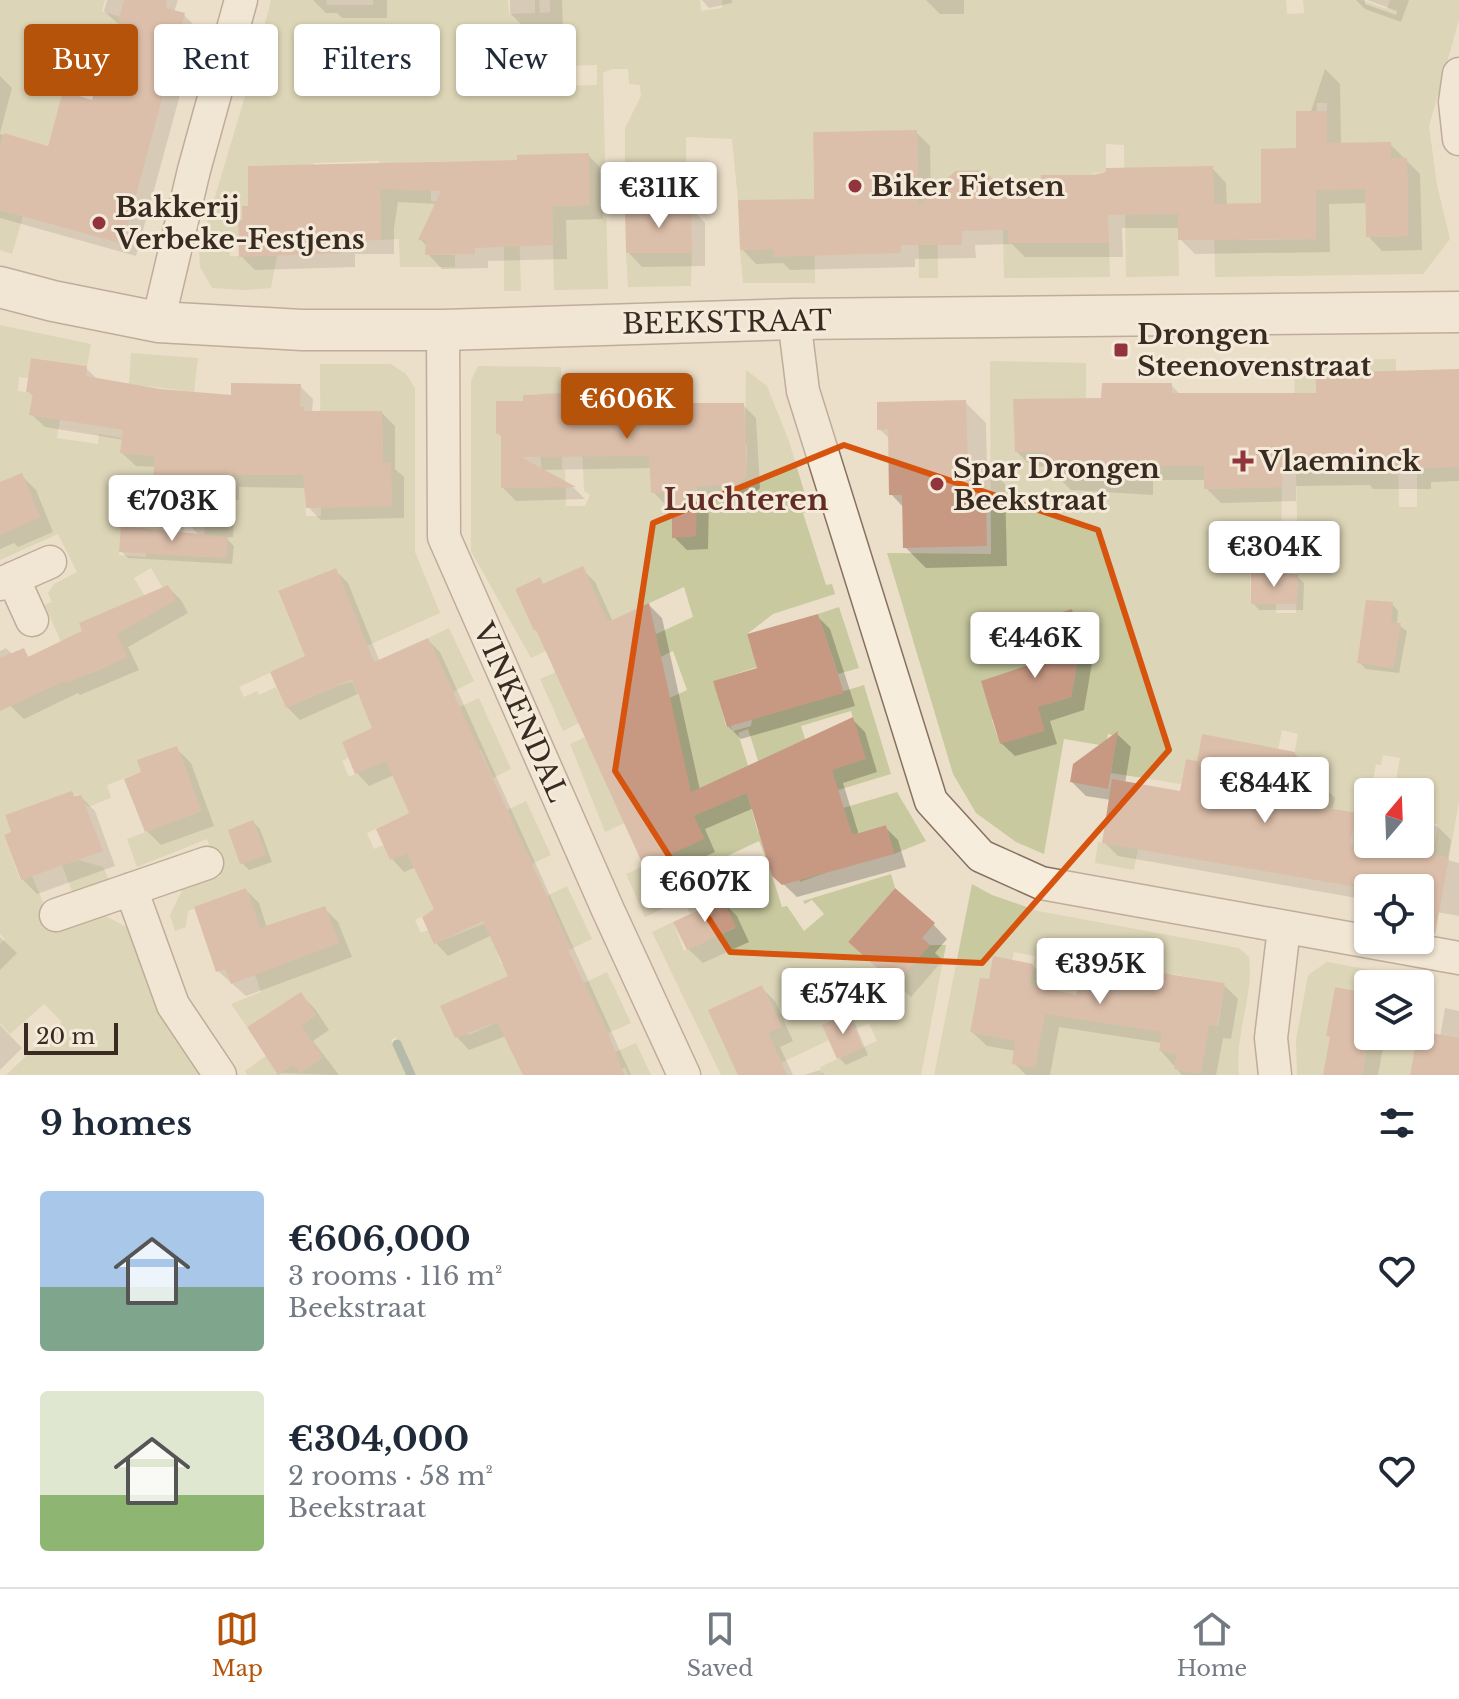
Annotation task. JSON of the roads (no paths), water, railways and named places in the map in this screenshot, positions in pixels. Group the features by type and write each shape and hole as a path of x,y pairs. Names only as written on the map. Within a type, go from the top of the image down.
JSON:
{"street":[{"path":"158,322 194,170 241,0"},
{"path":"1459,74 1455,102 1459,139"},
{"name":"BEEKSTRAAT","path":"0,287 158,322 302,330 443,330 794,319 1459,312"},
{"path":"794,319 803,391 931,801 981,856 1041,883 1459,958"},
{"name":"VINKENDAL","path":"443,330 444,537 684,1075"},
{"path":"32,620 6,581 50,562"},
{"path":"56,915 207,863"},
{"path":"131,889 173,1005 220,1075"},
{"path":"1275,1075 1271,1038 1284,928"}],"waterway":[{"path":"397,1044 411,1075"}],"place":[{"name":"Biker Fietsen","path":"855,186"},
{"name":"Bakkerij Verbeke-Festjens","path":"99,223"},
{"name":"Drongen Steenovenstraat","path":"1121,350"},
{"name":"Vlaeminck","path":"1243,461"},
{"name":"Spar Drongen Beekstraat","path":"937,484"}],"district":[{"name":"Luchteren","path":"746,500"}]}
